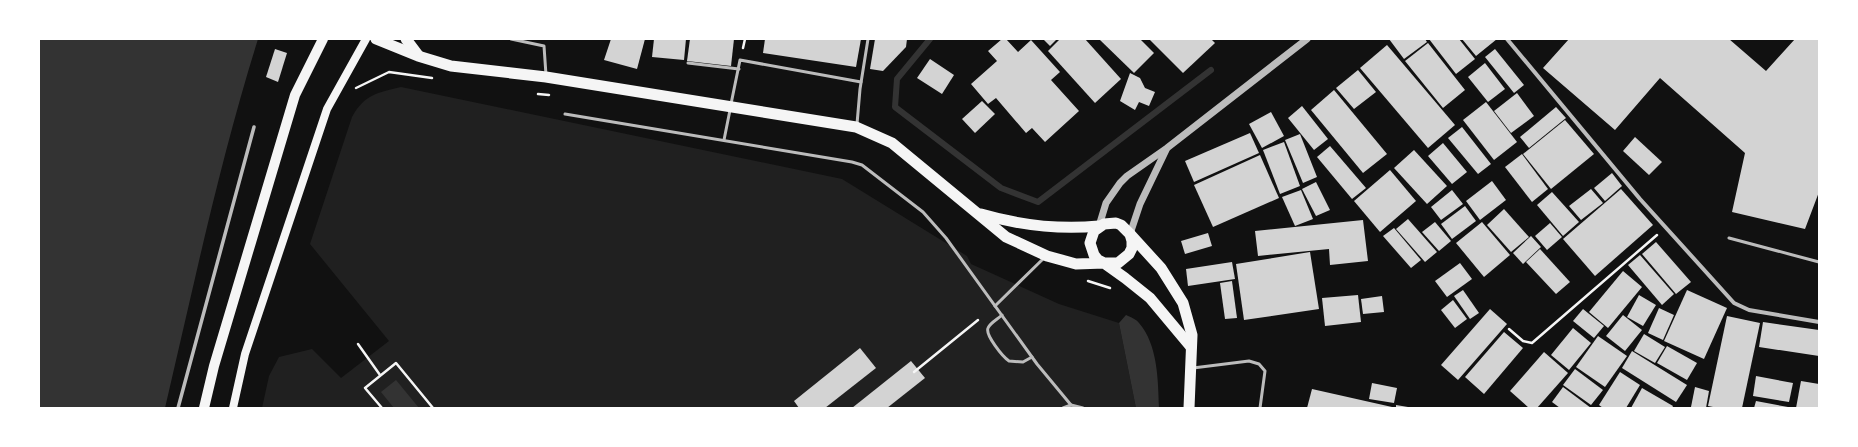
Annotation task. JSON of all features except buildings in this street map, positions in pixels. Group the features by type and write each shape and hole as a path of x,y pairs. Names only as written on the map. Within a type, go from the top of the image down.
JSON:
{"highway":[{"path":"376,39 418,56 451,66 546,77 856,127 892,143 1006,237 1047,256 1076,264 1118,263 1129,254 1132,241 1130,234"},
{"path":"406,39 418,56"},
{"path":"976,212 1003,220 1038,226 1073,229 1104,224 1116,223 1121,225 1161,268 1183,303 1192,335 1189,368 1189,408"},
{"path":"1099,226 1091,236 1091,249 1098,260 1126,278 1150,298 1191,347"}],"main road":[{"path":"204,408 214,366 295,95 323,39"},
{"path":"233,408 245,354 327,109 366,39"}],"street":[{"path":"1099,226 1106,203 1120,183 1307,39"},
{"path":"1507,39 1665,228 1734,303 1749,310 1819,322"},
{"path":"178,408 254,127"},
{"path":"1130,234 1140,204 1167,148"}],"lane":[{"path":"512,39 544,46 546,77"},
{"path":"856,127 868,39"},
{"path":"724,140 740,60 861,82"},
{"path":"688,63 739,68"},
{"path":"565,114 724,140 862,165 923,212 946,238 1032,356 1071,405"},
{"path":"1729,238 1819,262"},
{"path":"995,306 1047,256"},
{"path":"1002,315 989,326 987,331 990,339 1009,361 1023,362 1032,356"},
{"path":"1189,368 1249,361 1259,364 1265,371 1260,408"},
{"path":"1063,408 1071,405 1083,408"}],"path":[{"path":"353,91 358,86 389,72 438,79"},
{"path":"532,93 555,96"},
{"path":"1509,329 1523,341 1532,343 1665,228"},
{"path":"1087,280 1114,289"},
{"path":"914,372 995,306"},
{"path":"358,344 380,375"},
{"path":"382,408 365,388 396,363 433,408"}],"shaded area":[{"path":"39,39 258,39 220,176 165,408 39,408"},
{"path":"401,87 842,179 967,256 971,264 1059,304 1119,323 1136,408 262,408 269,376 279,357 312,349 341,378 389,341 310,244 352,117 362,103 367,99 378,93"},
{"path":"1126,315 1138,322 1150,342 1156,363 1159,408 1136,408 1119,323"},
{"path":"396,380 419,408 394,408 381,392"}],"waterway":[{"path":"930,39 897,79 895,107 1001,188 1038,202 1211,70"}]}
